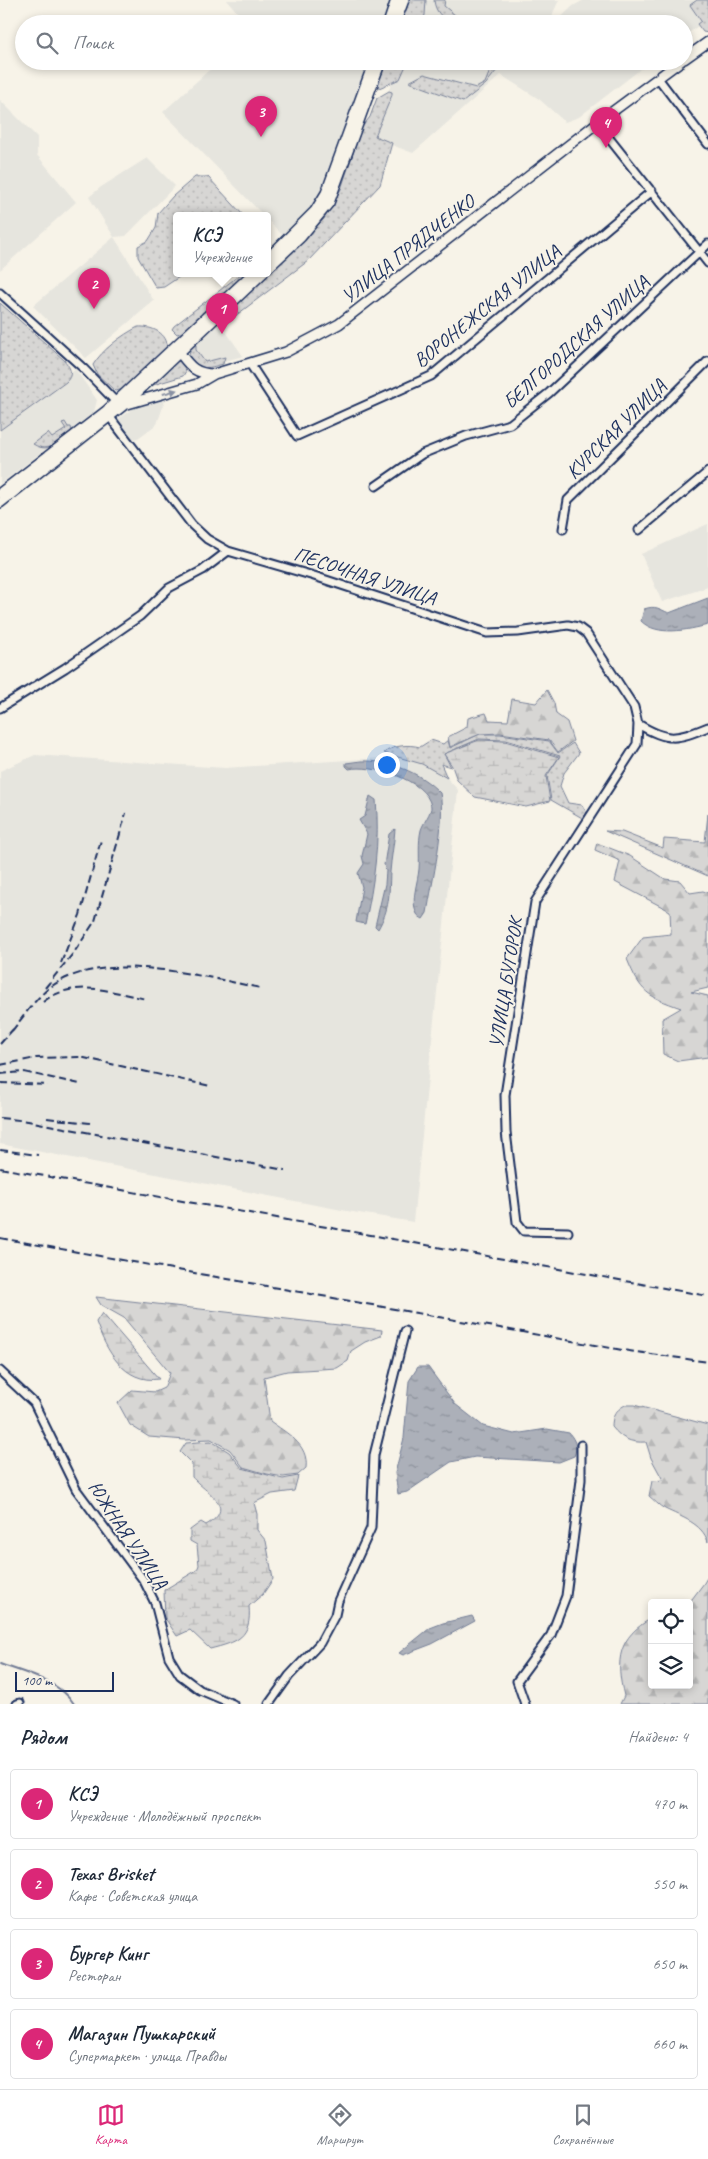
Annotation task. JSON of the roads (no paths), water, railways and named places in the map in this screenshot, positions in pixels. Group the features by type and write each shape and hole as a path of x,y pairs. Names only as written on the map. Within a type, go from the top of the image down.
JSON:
{"main road":[{"path":"391,15 396,0"},
{"path":"398,15 404,0"},
{"path":"693,53 708,42"},
{"path":"271,255 315,212 326,193 371,70"},
{"path":"271,265 301,237 329,203 378,70"},
{"name":"УЛИЦА ПРЯДЧЕНКО","path":"0,493 120,404 197,384 214,374 286,352 339,324 597,123 669,70"},
{"path":"177,350 249,277"},
{"path":"120,404 259,277"},
{"path":"177,350 194,370 202,374 214,374"},
{"name":"УЛИЦА ПРЯДЧЕНКО","path":"0,503 110,417 120,404"}],"street":[{"path":"658,78 708,144"},
{"path":"597,123 708,263"},
{"name":"ВОРОНЕЖСКАЯ УЛИЦА","path":"250,364 297,436 431,376 652,191"},
{"name":"БЕЛГОРОДСКАЯ УЛИЦА","path":"376,486 422,454 466,436 510,424 549,393 708,244"},
{"path":"0,293 120,404"},
{"name":"КУРСКАЯ УЛИЦА","path":"563,529 568,500 708,361"},
{"path":"0,708 65,668 140,616 169,588 203,570 228,551 207,538 192,525 110,417"},
{"path":"639,530 708,472"},
{"name":"ПЕСОЧНАЯ УЛИЦА","path":"228,551 314,576 487,634 568,626 578,628 586,633 634,707 638,724"},
{"path":"638,724 658,736 676,738 708,727"},
{"name":"УЛИЦА БУГОРОК","path":"568,1232 524,1231 518,1222 506,1132 505,1096 535,902 637,744 638,724"},
{"path":"269,1704 289,1676 320,1643 335,1615 338,1601 371,1528 374,1455 405,1331"},
{"name":"ЮЖНАЯ УЛИЦА","path":"0,1371 34,1403 76,1489 144,1580 155,1603 169,1657 180,1675 200,1690 233,1704"},
{"path":"526,1704 517,1681 551,1635 566,1596 581,1480 581,1445"}],"water":[{"path":"708,598 708,625 691,629 664,631 648,626 641,621 644,609 655,607 669,613"},
{"path":"361,761 393,765 414,773 440,793 441,819 438,852 427,913 423,919 417,914 414,898 419,869 420,835 431,806 427,796 409,781 383,771 359,768 349,769 346,766 346,763"},
{"path":"370,796 376,800 377,846 365,924 356,922 362,887 358,873 364,864 362,856 367,834 359,820 365,816"},
{"path":"395,829 388,901 385,914 378,929 375,926 385,884 386,871 384,865 389,834"},
{"path":"418,1367 428,1367 455,1404 483,1426 514,1434 547,1429 569,1433 575,1444 574,1456 559,1462 475,1457 451,1462 407,1492 398,1494 395,1473 404,1438 409,1381"},
{"path":"472,1616 475,1621 432,1644 403,1655 399,1653 430,1628"}],"waterway":[{"path":"0,1664 30,1674 51,1684 68,1696 74,1704"}],"railway":[{"path":"45,988 75,951 95,921 126,813"},
{"path":"61,963 80,915 101,840"},
{"path":"12,1031 46,990 74,975 99,969 126,967 155,969 261,988"},
{"path":"43,1002 67,990 80,989 107,991 146,999"},
{"path":"0,1044 15,1027"},
{"path":"0,1065 36,1058 80,1057 210,1086"},
{"path":"0,1074 24,1072 80,1084"},
{"path":"0,1083 48,1085"},
{"path":"0,1118 28,1121 285,1170"},
{"path":"47,1118 90,1123"},
{"path":"0,1150 38,1155"},
{"path":"0,1168 708,1296"},
{"path":"0,1238 622,1350 708,1362"}],"place":[{"name":"Бургер Кинг","path":"261,137"},
{"name":"Магазин Пушкарский","path":"606,148"},
{"name":"Texas Brisket","path":"94,309"},
{"name":"КСЭ","path":"222,334"}]}
